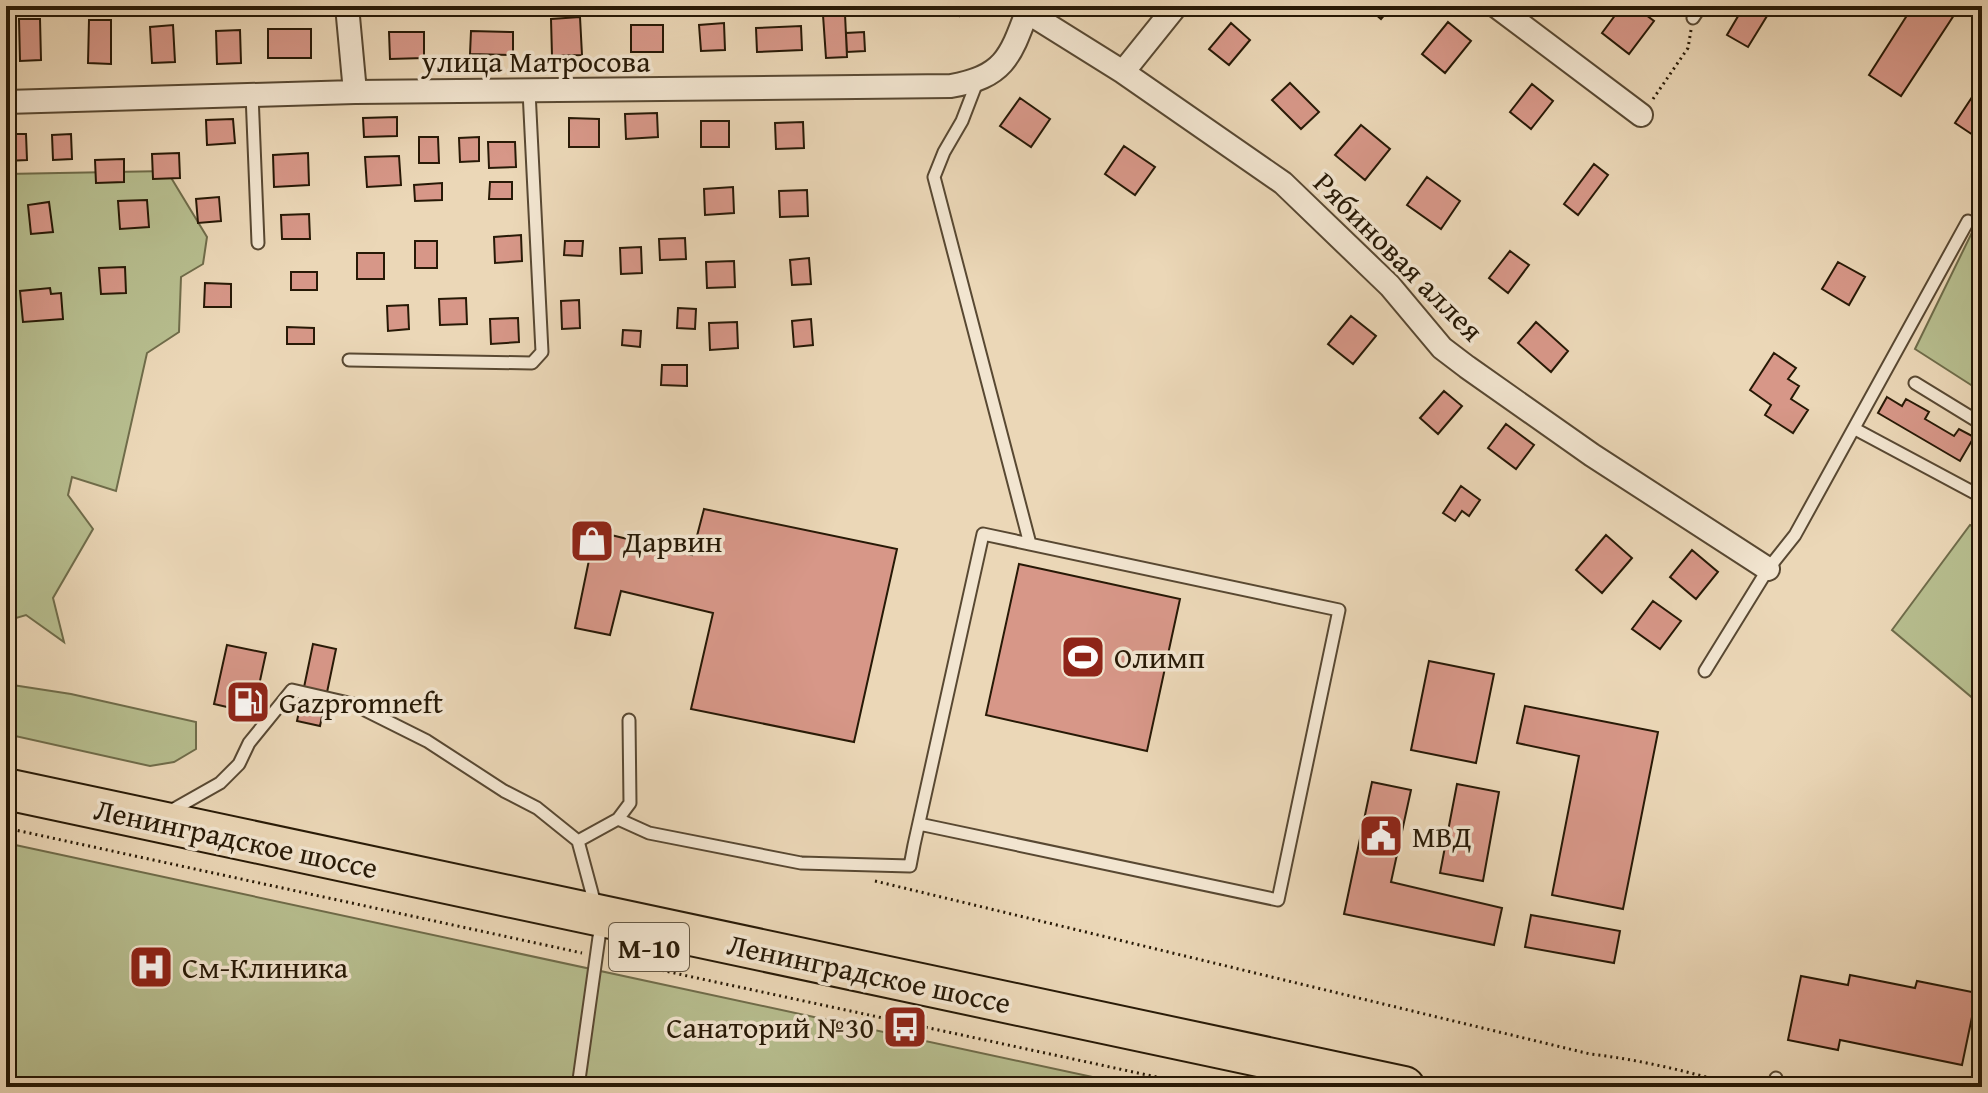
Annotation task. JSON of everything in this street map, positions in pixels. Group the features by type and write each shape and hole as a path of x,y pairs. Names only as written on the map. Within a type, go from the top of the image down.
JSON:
{"highway":[{"name":"Ленинградское шоссе","path":"6,789 153,820 1292,1087"},
{"name":"Ленинградское шоссе","path":"6,810 599,925 1404,1087"}],"street":[{"path":"347,6 355,92"},
{"path":"1123,72 1176,6"},
{"path":"1496,6 1641,115"},
{"path":"977,82 995,71 1006,58 1015,44 1026,9"},
{"name":"Рябиновая аллея","path":"1026,9 1283,183 1390,286 1442,348 1592,455 1768,569"},
{"name":"улица Матросова","path":"6,102 355,92 951,86 977,82"}],"lane":[{"path":"1693,18 1701,6"},
{"path":"977,82 962,121 934,177 1030,544"},
{"path":"349,360 532,363 542,352 529,91"},
{"path":"252,94 258,243"},
{"path":"1705,671 1768,569 1795,535 1968,221"},
{"path":"1915,383 1977,421 1982,432"},
{"path":"1855,429 1982,497"},
{"path":"618,819 649,833 801,863 910,866 919,824 983,534 1339,610 1278,900 919,824"},
{"path":"153,820 220,783 239,764 249,743 292,690 353,704 427,741 504,791 537,808 578,841 599,925 578,1087"},
{"path":"578,841 618,819 630,803 629,720"}],"path":[{"path":"1641,115 1688,48 1693,18"},
{"path":"874,881 1590,1054 1684,1070 1741,1087"}],"green space":[{"path":"167,171 207,237 203,264 181,277 179,332 147,353 116,491 72,477 68,495 93,529 53,598 64,642 26,615 6,621 6,174"},
{"path":"1982,212 1982,392 1915,349"},
{"path":"1970,525 1982,531 1982,706 1892,630"},
{"path":"6,684 71,694 196,722 196,749 174,762 150,766 6,734"},
{"path":"6,843 1139,1087 6,1087"}],"building":[{"path":"959,6 984,6 985,12 960,16"},
{"path":"1366,6 1392,6 1381,19"},
{"path":"1622,6 1634,6 1654,21 1629,54 1602,33"},
{"path":"1744,6 1751,6 1767,16 1748,47 1727,35"},
{"path":"1913,6 1960,6 1901,96 1869,75"},
{"path":"845,14 847,57 826,58 823,15"},
{"path":"580,17 582,55 552,56 551,19"},
{"path":"19,19 40,19 41,60 20,61"},
{"path":"89,20 111,20 111,64 88,63"},
{"path":"1448,22 1471,41 1445,73 1422,54"},
{"path":"724,23 725,50 701,51 699,25"},
{"path":"1231,23 1250,40 1229,65 1209,49"},
{"path":"173,25 175,62 152,63 150,27"},
{"path":"631,25 663,25 663,52 631,52"},
{"path":"801,26 802,50 757,52 756,28"},
{"path":"268,29 311,29 311,58 268,58"},
{"path":"240,30 241,63 217,64 216,31"},
{"path":"471,31 513,32 513,55 470,54"},
{"path":"389,32 424,32 424,58 390,59"},
{"path":"864,32 865,51 847,52 846,33"},
{"path":"1982,82 1982,141 1955,123"},
{"path":"1290,83 1319,112 1301,129 1272,100"},
{"path":"1532,84 1553,101 1531,129 1510,112"},
{"path":"1020,98 1050,119 1031,147 1000,126"},
{"path":"657,113 658,137 626,139 625,114"},
{"path":"397,117 397,136 364,137 363,118"},
{"path":"569,118 599,119 599,147 569,147"},
{"path":"233,119 235,143 207,145 206,120"},
{"path":"701,121 729,121 729,147 701,147"},
{"path":"803,122 804,148 776,149 775,123"},
{"path":"1361,125 1390,149 1365,180 1335,155"},
{"path":"6,134 26,134 27,160 6,161"},
{"path":"71,134 72,159 53,160 52,135"},
{"path":"419,137 438,137 439,163 419,163"},
{"path":"479,137 479,161 460,162 459,138"},
{"path":"488,142 515,142 516,167 489,168"},
{"path":"1124,146 1155,167 1135,195 1105,174"},
{"path":"179,153 180,178 153,179 152,154"},
{"path":"308,153 309,185 274,187 273,155"},
{"path":"399,156 401,185 367,187 365,157"},
{"path":"124,159 124,182 96,183 95,160"},
{"path":"1594,164 1608,175 1578,215 1564,204"},
{"path":"1427,177 1460,201 1441,229 1407,205"},
{"path":"490,182 512,182 512,199 489,199"},
{"path":"442,183 442,200 415,201 414,185"},
{"path":"733,187 734,213 705,215 704,189"},
{"path":"807,190 808,216 780,217 779,191"},
{"path":"219,197 221,221 198,223 196,199"},
{"path":"147,200 149,227 120,229 118,201"},
{"path":"49,202 53,232 31,234 28,205"},
{"path":"309,214 310,239 282,239 281,215"},
{"path":"521,235 522,261 495,263 494,237"},
{"path":"685,238 686,259 660,260 659,239"},
{"path":"415,241 437,241 437,268 415,268"},
{"path":"565,241 583,241 582,256 564,255"},
{"path":"641,247 642,273 621,274 620,248"},
{"path":"1510,251 1529,265 1508,293 1489,278"},
{"path":"357,253 384,253 384,279 357,279"},
{"path":"809,258 811,284 792,285 790,260"},
{"path":"734,261 735,287 707,288 706,262"},
{"path":"1838,262 1865,277 1849,305 1822,289"},
{"path":"125,267 126,293 101,294 99,268"},
{"path":"291,272 317,272 317,290 291,290"},
{"path":"205,283 231,284 231,307 204,307"},
{"path":"50,288 51,294 61,293 63,319 23,322 20,291"},
{"path":"466,298 467,324 440,325 439,299"},
{"path":"579,300 580,328 562,329 561,301"},
{"path":"408,305 409,329 388,331 387,306"},
{"path":"678,308 696,309 695,329 677,328"},
{"path":"1351,316 1376,336 1353,364 1328,344"},
{"path":"518,318 519,342 491,344 490,319"},
{"path":"811,319 813,345 794,347 792,321"},
{"path":"737,322 738,348 710,350 709,323"},
{"path":"1536,322 1568,351 1551,372 1518,343"},
{"path":"287,327 314,328 314,344 287,344"},
{"path":"623,330 641,331 640,347 622,345"},
{"path":"1774,353 1796,368 1788,379 1799,386 1791,399 1808,410 1793,433 1765,415 1771,405 1750,390"},
{"path":"662,365 687,365 687,386 661,385"},
{"path":"1444,391 1462,406 1438,434 1420,418"},
{"path":"1887,397 1902,406 1906,399 1929,412 1925,419 1954,436 1959,429 1974,437 1960,461 1878,413"},
{"path":"1506,424 1534,445 1516,469 1488,448"},
{"path":"1461,486 1480,500 1469,516 1462,511 1455,521 1443,513"},
{"path":"704,509 897,549 854,742 691,709 713,613 621,591 610,635 575,628 595,531 692,555"},
{"path":"1606,535 1632,558 1602,593 1576,570"},
{"path":"1692,550 1718,572 1696,599 1670,577"},
{"name":"Олимп","path":"1019,564 1180,599 1147,751 986,715"},
{"path":"1653,601 1681,621 1660,649 1632,629"},
{"path":"313,644 336,649 320,726 297,721"},
{"path":"227,645 266,653 253,713 214,704"},
{"path":"1429,661 1494,674 1476,763 1411,750"},
{"path":"1525,706 1658,732 1623,909 1552,895 1579,756 1517,743"},
{"name":"МВД","path":"1372,782 1411,790 1391,882 1502,908 1494,945 1344,914"},
{"path":"1457,784 1499,792 1483,881 1440,873"},
{"path":"1531,915 1620,931 1614,963 1525,947"},
{"path":"1850,975 1915,988 1917,981 1977,993 1962,1065 1840,1040 1838,1050 1788,1040 1801,976 1848,985"}],"place":[{"name":"Дарвин","path":"592,541"},
{"name":"Олимп","path":"1083,657"},
{"name":"Gazpromneft","path":"248,702"},
{"name":"МВД","path":"1381,836"},
{"name":"См-Клиника","path":"151,967"},
{"name":"Санаторий №30","path":"905,1027"}]}
